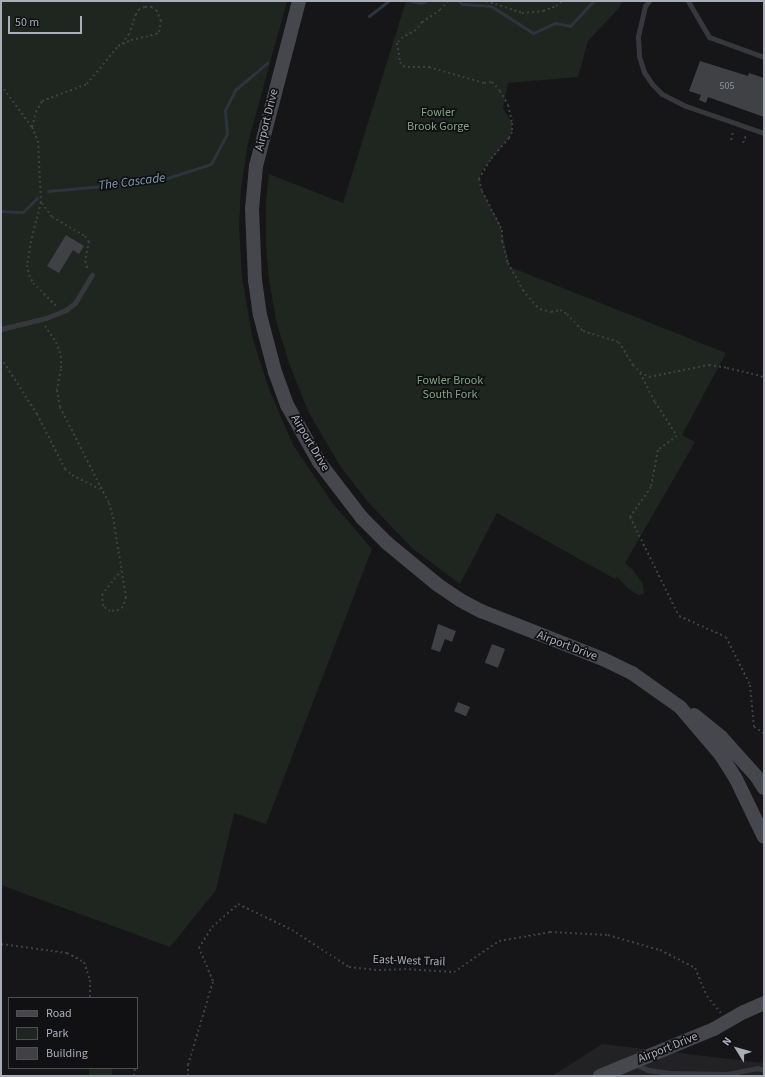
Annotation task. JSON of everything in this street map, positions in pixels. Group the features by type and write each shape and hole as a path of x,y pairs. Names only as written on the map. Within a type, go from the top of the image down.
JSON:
{"main road":[{"name":"Airport Drive","path":"299,1 259,153 252,210 255,280 260,315 268,350 287,405 319,462 362,518 387,543 432,580 460,600 481,611 603,659 632,673 702,720 721,736 757,777 764,788"},
{"name":"Airport Drive","path":"675,703 721,755 740,785 764,837"},
{"name":"Airport Drive","path":"714,1029 764,999"},
{"name":"Airport Drive","path":"744,1012 764,1003"},
{"name":"Airport Drive","path":"600,1076 714,1029 764,1012"}],"lane":[{"path":"649,1 645,6 638,36 639,56 644,72 652,84 662,94 686,106 764,133"},
{"path":"688,1 709,37 764,57"},
{"path":"1,329 41,320 62,312 75,303 92,275"},
{"path":"631,1063 648,1070 670,1073 727,1074 757,1068 764,1070"}],"path":[{"path":"448,1 440,10 422,22 416,30 403,37 397,43 400,62 402,66 429,67 484,83 492,82 500,91 508,105 512,123 512,132 509,138 482,171 479,179 482,191 502,230 502,240 508,263 524,290 540,310 551,312 560,310 567,314 583,331 619,342 640,372 654,402 677,436 658,450 651,487 630,518 679,616 726,637 750,685 754,727 764,733"},
{"path":"486,1 522,13 543,11 562,1"},
{"path":"32,127 36,112 42,101 87,84 113,50 122,43 129,34 139,9 152,7 157,11 161,21 159,32 122,43"},
{"path":"1,85 32,127 38,142 41,202 29,248 27,265 28,275 39,290 62,312"},
{"path":"731,140 734,132"},
{"path":"41,202 52,217 85,236 89,241 85,261 88,271 92,275"},
{"path":"41,320 56,342 61,356 61,369 57,390 60,407 111,508 125,590 125,602 119,610 110,611 103,606 102,595 121,571"},
{"path":"1,358 37,414 65,469 72,476 101,489"},
{"path":"640,372 649,377 709,365 761,376 764,379"},
{"name":"East-West Trail","path":"188,1076 188,1065 213,980 199,948 212,927 238,904 292,930 349,967 372,969 454,972 499,941 550,932 608,935 660,950 695,968 707,996 721,1013 726,1010"},
{"path":"1,944 67,953 84,962 90,980 90,997"}],"shaded area":[{"path":"602,1044 764,1063 764,1076 552,1076"}],"green space":[{"path":"1,1 287,1 248,143 241,189 239,227 242,278 253,340 269,389 293,445 334,505 372,549 266,824 234,813 216,890 170,947 1,885"},
{"name":"Fowler Brook South Fork","path":"406,1 623,1 619,8 588,41 578,77 508,83 503,108 512,123 512,132 509,138 482,171 479,179 482,191 500,224 510,267 726,353 682,435 695,442 625,563 633,570 643,584 644,594 638,595 629,589 617,577 615,579 497,513 460,584 412,548 368,502 340,466 308,411 290,366 277,324 269,280 266,246 266,200 269,174 343,203"},
{"path":"89,1069 112,1069 112,1076 89,1076"}],"building":[{"path":"700,61 748,76 749,73 764,78 764,117 708,97 706,103 699,100 701,95 689,91"},
{"path":"66,235 84,246 79,254 73,250 59,273 47,266"},
{"path":"438,624 456,631 452,642 445,639 440,652 431,649"},
{"path":"492,644 505,649 498,668 485,663"},
{"path":"458,702 470,707 466,716 454,711"}],"waterway":[{"name":"The Cascade","path":"369,16 388,1"},
{"name":"The Cascade","path":"411,1 421,3 426,1"},
{"name":"The Cascade","path":"459,1 462,4 491,6 533,33 555,23 570,26 593,1"},
{"name":"The Cascade","path":"48,191 158,181 211,164 227,134 225,110 235,90 267,63"},
{"name":"The Cascade","path":"1,211 23,212 37,198"}],"park label":[{"name":"Fowler Brook Gorge","path":"438,120"}]}
